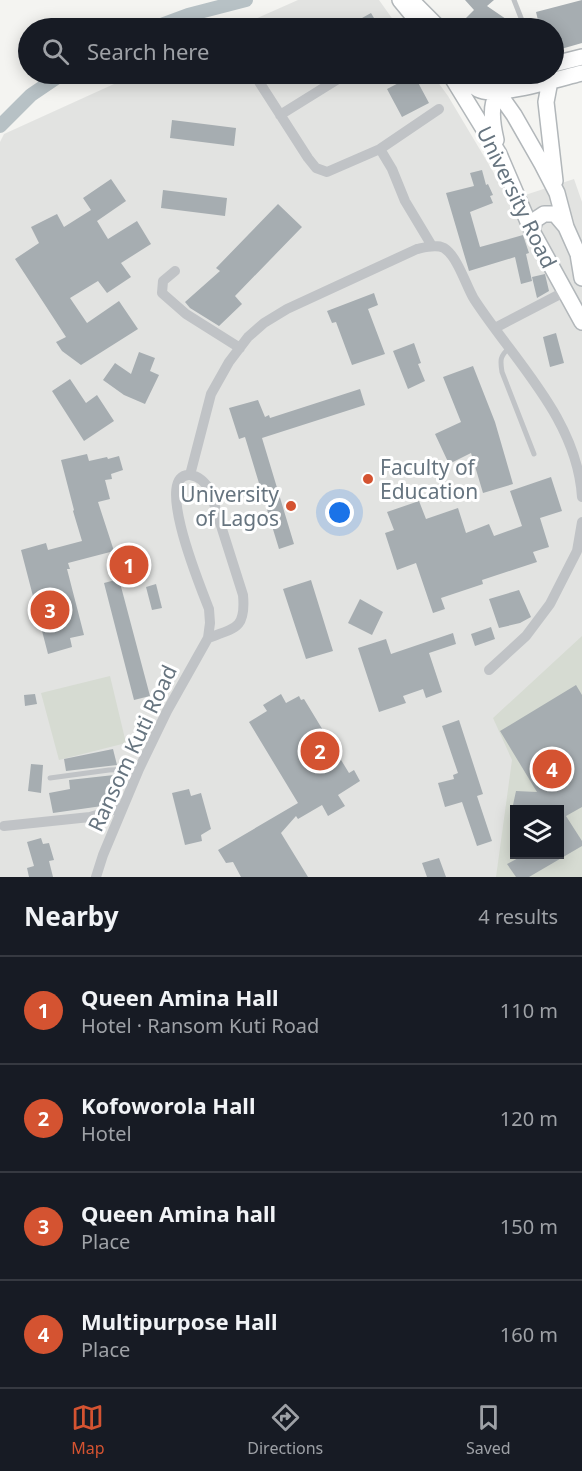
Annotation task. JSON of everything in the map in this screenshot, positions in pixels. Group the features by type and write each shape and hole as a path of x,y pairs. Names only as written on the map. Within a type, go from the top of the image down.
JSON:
{"main road":[{"path":"400,0 414,18"},
{"path":"411,0 429,18"},
{"path":"564,62 582,57"},
{"path":"564,78 582,73"},
{"name":"University Road","path":"456,84 499,154 532,231 582,321"},
{"path":"473,84 482,91 497,91 534,84"},
{"name":"University Road","path":"490,84 514,115 557,193 566,227 578,254 582,278"},
{"path":"499,154 491,110 497,91 504,84"},
{"path":"549,84 546,102 557,193"},
{"path":"532,231 535,220 544,214 555,214 566,227"}],"street":[{"path":"260,84 316,168 327,171 380,149 439,109"},
{"path":"280,115 330,84"},
{"path":"380,149 392,169 405,201 432,246"},
{"path":"190,475 211,394 248,337 264,323 288,309 417,249 432,246 444,248 452,257 473,298 555,414 573,447 581,478 582,497"},
{"path":"175,271 163,281 162,292 186,314 240,348"},
{"path":"495,328 564,292"},
{"path":"190,475 204,481 209,488 243,595 245,612 241,622 234,629 208,638 209,609 178,520 175,501 175,493 181,479 190,475"},
{"path":"489,670 526,636 550,603 577,551 582,522"},
{"name":"Ransom Kuti Road","path":"96,877 139,769 166,711 208,638"},
{"path":"4,826 90,817 123,807"}],"lane":[{"path":"514,0 521,18"},
{"path":"509,348 502,354 500,360 502,372 534,454"},
{"path":"50,778 109,770 139,769"}],"shaded area":[{"path":"298,0 379,0 392,18 258,18"},
{"name":"University of Lagos","path":"114,84 439,84 510,200 574,179 582,202 582,877 0,877 0,142 4,134"},
{"path":"582,636 582,877 496,877 512,760 493,718"},
{"path":"110,676 126,743 59,760 41,693"}],"building":[{"path":"465,0 494,0 487,6 504,18 466,18 474,10"},
{"path":"582,0 582,43 564,48 564,18 538,18 536,12"},
{"path":"371,13 374,18 362,18"},
{"path":"397,84 419,84 429,103 402,117 387,89"},
{"path":"172,120 236,128 234,146 170,138"},
{"path":"482,170 486,185 488,184 493,195 490,196 493,203 470,212 480,247 523,235 529,253 526,254 532,281 521,284 515,257 469,271 446,193 474,186 470,173"},
{"path":"111,179 126,201 97,221 108,239 137,221 151,244 121,263 131,277 107,293 98,281 70,298 87,323 119,301 138,329 81,365 62,351 56,342 66,337 15,259 39,243 31,227 57,214 64,227 91,210 83,198"},
{"path":"163,190 227,198 225,216 161,208"},
{"path":"278,204 302,227 235,296 242,304 219,326 190,308 185,302 220,271 216,268"},
{"path":"545,274 549,291 537,298 532,277"},
{"path":"374,293 378,305 368,309 385,354 352,365 336,322 332,323 327,311"},
{"path":"556,333 564,363 550,367 543,337"},
{"path":"414,343 421,363 418,364 425,381 408,389 393,351"},
{"path":"139,352 155,358 150,371 159,375 145,404 124,395 103,380 115,363 131,374"},
{"path":"473,366 495,422 513,484 483,493 471,453 449,464 435,434 461,422 443,377"},
{"path":"70,379 86,403 97,395 114,421 84,441 52,391"},
{"path":"360,389 365,405 262,438 294,544 279,549 245,437 239,439 229,408 258,400 265,417 269,415 270,418"},
{"path":"87,454 89,461 119,456 123,470 111,474 112,479 105,480 110,499 98,502 114,551 68,563 70,569 67,569 84,635 70,638 72,647 48,654 21,550 46,543 48,550 82,541 61,460"},
{"path":"551,477 562,511 540,518 549,547 533,552 537,562 482,580 483,584 441,598 445,609 433,613 416,563 397,570 385,533 394,530 387,512 419,501 426,519 458,508 466,533 489,524 494,536 522,526 510,491"},
{"path":"119,579 150,696 134,700 104,583"},
{"path":"311,580 333,651 306,659 283,589"},
{"path":"156,584 162,608 152,610 146,587"},
{"path":"519,590 531,617 520,623 499,628 489,599"},
{"path":"360,599 383,612 372,635 348,623"},
{"path":"491,627 495,639 475,646 471,634"},
{"path":"453,633 456,644 429,653 442,692 426,698 423,689 403,696 406,703 379,712 358,648 386,639 391,654"},
{"path":"576,685 582,695 582,807 566,816 582,841 582,846 564,857 564,805 513,805 516,791 537,792 500,731"},
{"path":"35,694 37,704 25,706 24,695"},
{"path":"281,694 286,703 299,696 301,700 304,699 349,773 354,770 360,781 338,795 345,806 328,816 322,805 298,819 296,816 281,833 308,877 241,877 233,862 226,863 218,850 298,803 249,722 267,711 263,705"},
{"path":"459,720 483,794 477,796 492,841 477,846 462,802 445,807 438,783 454,779 453,775 458,773 442,726"},
{"path":"113,749 117,765 66,771 64,759"},
{"path":"31,764 43,765 41,793 28,791"},
{"path":"114,775 118,801 102,806 53,813 49,793 70,789 69,780"},
{"path":"189,789 191,796 201,793 211,829 201,835 202,841 185,845 172,793"},
{"path":"41,838 43,844 49,843 54,860 49,861 53,877 29,877 27,868 34,866 27,842"},
{"path":"439,858 446,877 427,877 422,863"},
{"path":"516,859 560,859 529,877 516,877 507,864"}],"waterway":[{"path":"180,18 246,0"},
{"path":"0,126 31,95 47,84"}],"place":[{"name":"Faculty of Education","path":"368,479"},
{"name":"University of Lagos","path":"291,506"},
{"name":"Queen Amina Hall","path":"129,565"},
{"name":"Queen Amina hall","path":"50,610"},
{"name":"Kofoworola Hall","path":"320,751"},
{"name":"Multipurpose Hall","path":"552,769"}]}
